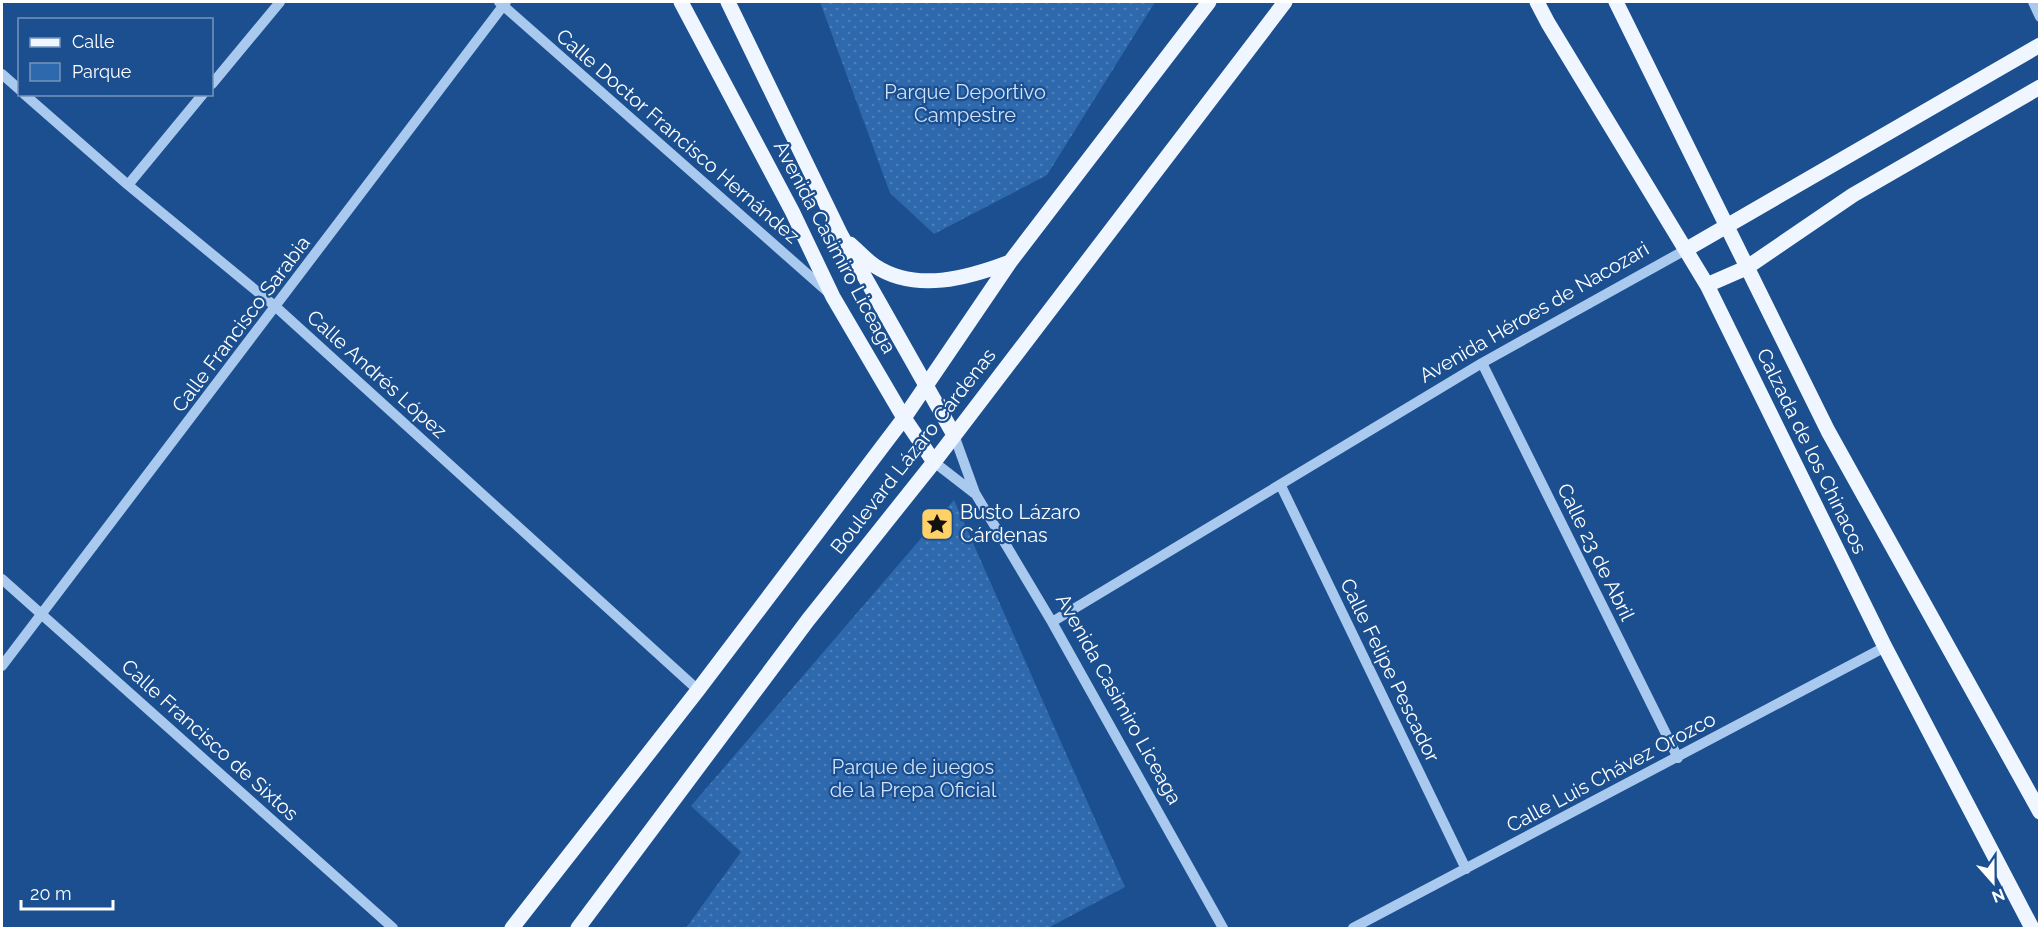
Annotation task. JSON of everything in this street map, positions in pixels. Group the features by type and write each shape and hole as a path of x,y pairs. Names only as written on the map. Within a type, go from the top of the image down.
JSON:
{"main road":[{"name":"Avenida Casimiro Liceaga","path":"681,2 792,211 833,297 904,418 933,462"},
{"name":"Avenida Casimiro Liceaga","path":"728,2 841,235 925,388 954,435"},
{"name":"Boulevard Lázaro Cárdenas","path":"512,928 698,690 904,418 1010,262 1209,2"},
{"name":"Boulevard Lázaro Cárdenas","path":"578,928 808,620 954,435 1285,2"},
{"name":"Calzada de los Chinacos","path":"1538,2 1548,23 1707,285 1885,647 2032,928"},
{"name":"Calzada de los Chinacos","path":"1616,2 1827,432 2040,812"},
{"name":"Avenida Héroes de Nacozari","path":"1687,249 2040,45"},
{"path":"1707,285 1746,268 1853,195 2040,87"},
{"path":"841,235 876,266 908,280 947,280 982,272 1010,262"}],"street":[{"path":"213,83 280,2"},
{"path":"2032,2 2040,17"},
{"name":"Calle Doctor Francisco Hernández","path":"502,3 833,297"},
{"name":"Calle Francisco Sarabia","path":"2,666 276,307 502,3"},
{"path":"2,74 18,88"},
{"name":"Calle Andrés López","path":"26,96 128,186 276,307 698,690"},
{"path":"128,186 201,96"},
{"name":"Avenida Héroes de Nacozari","path":"1052,622 1482,363 1687,249"},
{"name":"Calle 23 de Abril","path":"1482,363 1678,758"},
{"name":"Avenida Casimiro Liceaga","path":"954,435 975,493 1052,622 1222,928"},
{"name":"Avenida Casimiro Liceaga","path":"933,462 975,493"},
{"name":"Calle Felipe Pescador","path":"1281,486 1466,869"},
{"name":"Calle Francisco de Sixtos","path":"2,579 393,928"},
{"name":"Calle Luis Chávez Orozco","path":"1353,928 1885,647"}],"green space":[{"name":"Parque Deportivo Campestre","path":"820,2 1155,2 1047,175 934,234 890,193"},
{"name":"Parque de juegos de la Prepa Oficial","path":"954,500 1125,887 1048,928 686,928 741,852 691,806"}],"place":[{"name":"Busto Lázaro Cárdenas","path":"937,524"}]}
